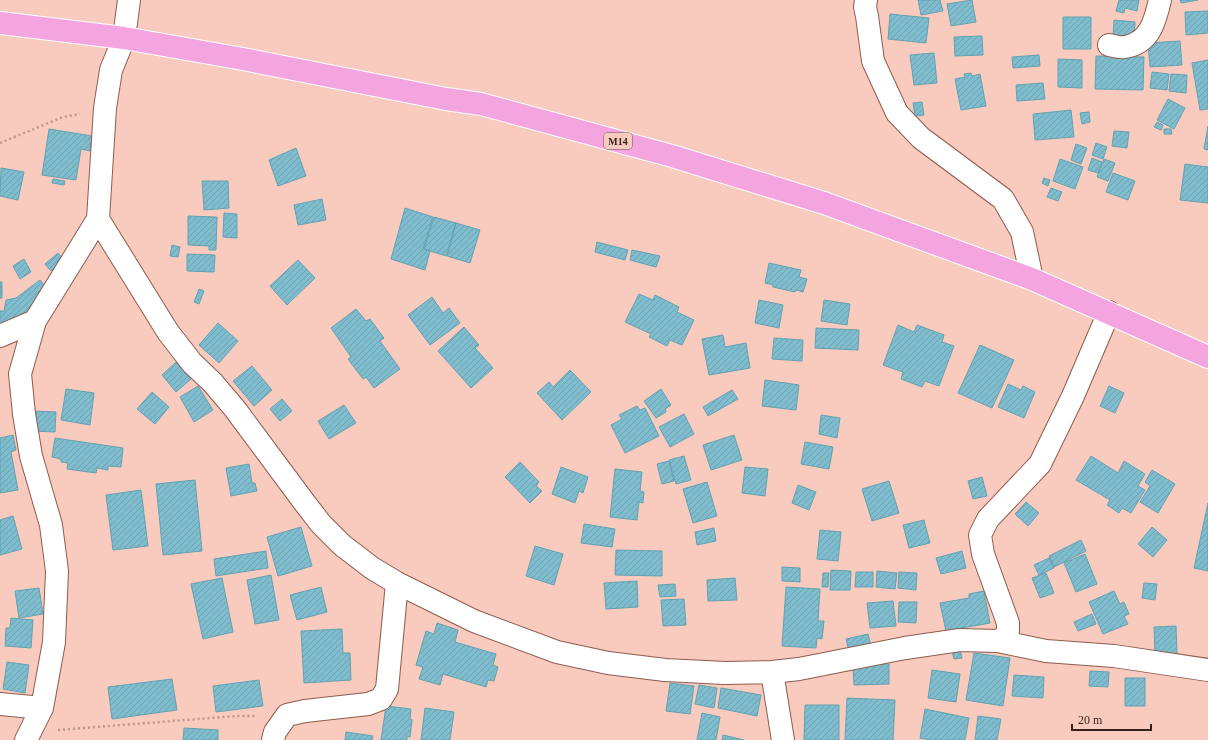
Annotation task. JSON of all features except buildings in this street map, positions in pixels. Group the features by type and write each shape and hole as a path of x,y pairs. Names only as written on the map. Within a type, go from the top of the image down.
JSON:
{"highway":[{"name":"M14","path":"0,23 124,38 489,106 672,156 824,203 1032,279 1208,355"}],"street":[{"path":"26,740 42,708 54,642 57,571 52,525 31,456 24,414 20,374 35,321 98,219 105,108 110,70 124,38 129,0"},
{"path":"866,0 864,7 867,16 873,61 897,113 921,138 1003,199 1022,232 1032,279"},
{"path":"1109,45 1123,47 1134,45 1147,35 1155,21 1160,0"},
{"path":"98,219 168,332 192,363 235,409 321,524 342,545 372,568 397,583 474,621 557,652 608,663 665,670 725,673 772,672 904,648 960,640 998,641 1046,651 1114,656 1208,670"},
{"path":"998,641 1004,638 1008,631 1008,624 982,554 980,535 988,519 1040,464 1073,396 1109,312"},
{"path":"0,336 35,321"},
{"path":"273,740 274,732 287,715 305,711 368,704 381,699 387,689 397,583"},
{"path":"772,672 783,740"},
{"path":"0,704 42,708"}],"path":[{"path":"0,143 63,117 105,108"},
{"path":"56,730 236,716 287,715"}]}
